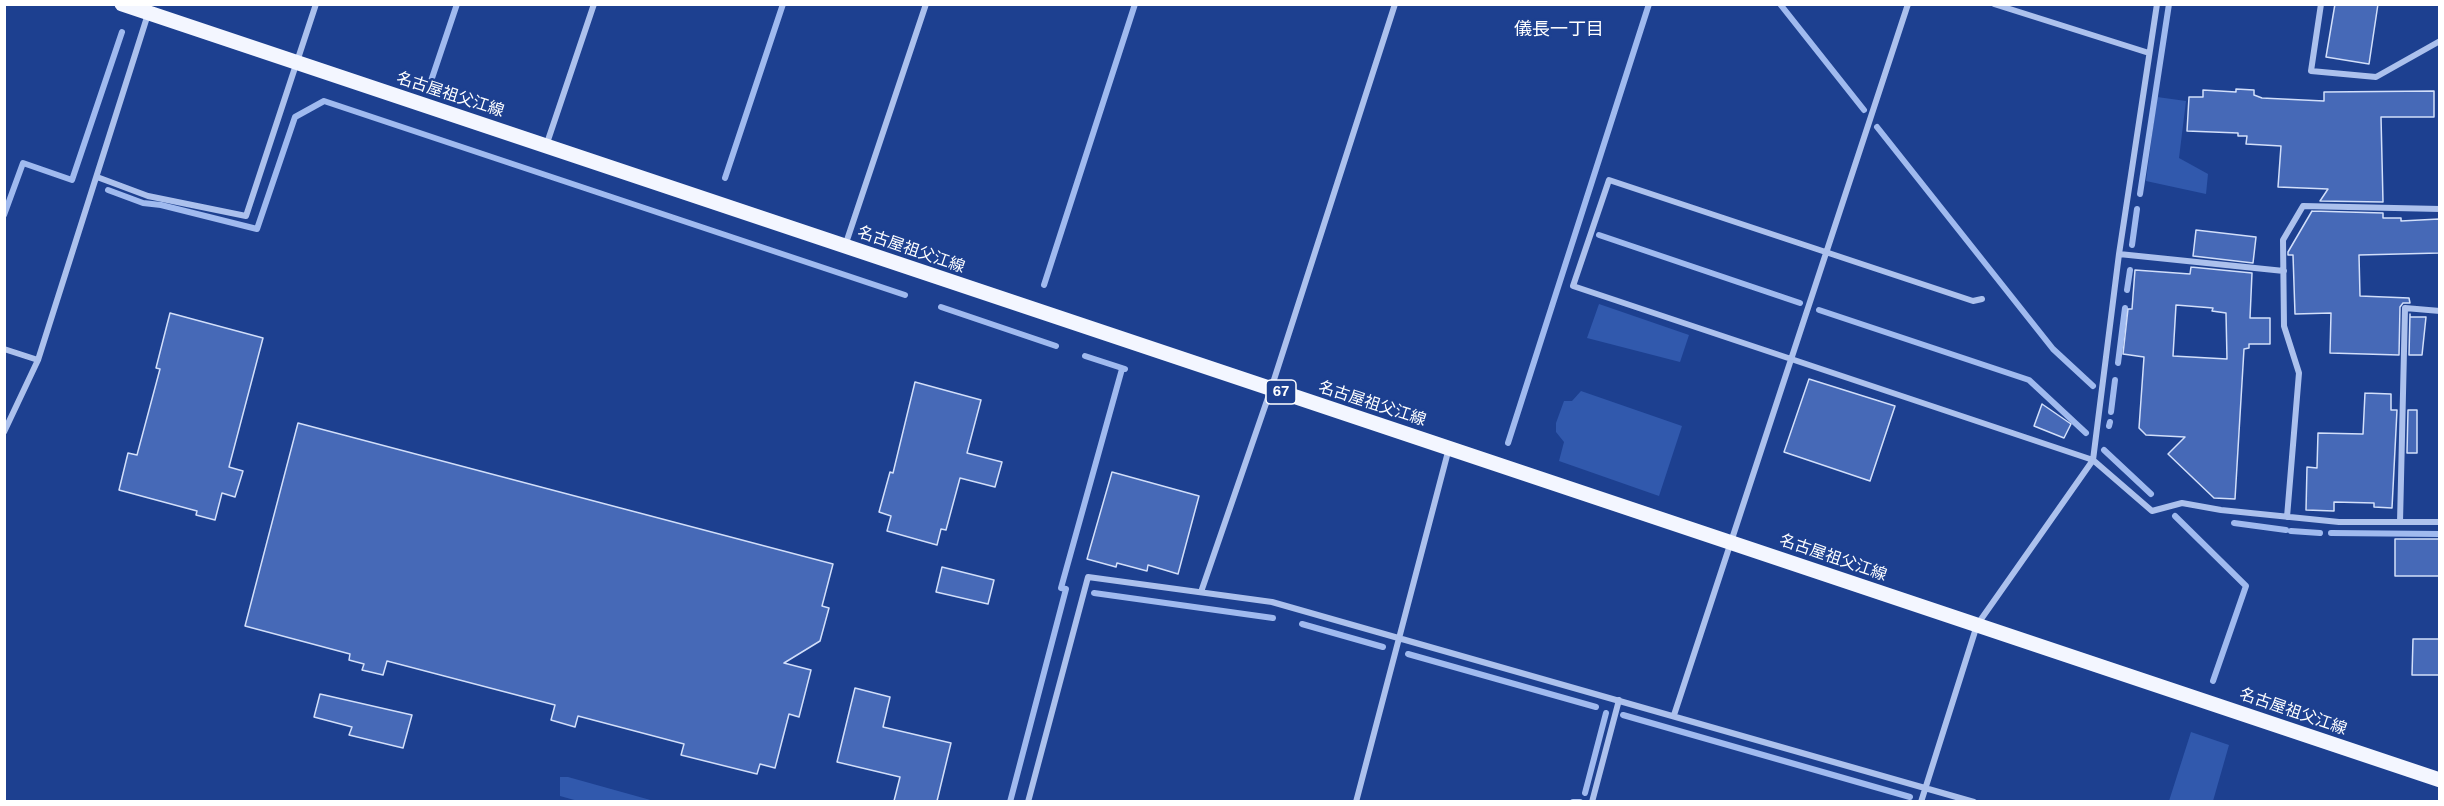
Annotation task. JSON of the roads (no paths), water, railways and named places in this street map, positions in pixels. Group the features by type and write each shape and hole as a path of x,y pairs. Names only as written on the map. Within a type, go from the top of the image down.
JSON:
{"main road":[{"name":"名古屋祖父江線","path":"122,4 2439,780"}],"street":[{"path":"97,177 148,196 246,216 316,4"},
{"path":"546,146 594,4"},
{"path":"845,247 926,4"},
{"path":"1201,592 1271,389 1395,4"},
{"path":"1674,716 1733,543 1908,4"},
{"path":"1994,4 2149,53"},
{"path":"1921,801 1977,625 2093,460 2120,254 2157,4"},
{"path":"2321,4 2311,71 2376,77 2439,41"},
{"path":"4,432 38,360 148,14"},
{"path":"1982,299 1973,301 1609,180 1573,286 2093,460 2152,511 2182,502 2339,522 2439,522"},
{"path":"2287,517 2299,373 2284,326 2283,240 2303,206 2439,209"},
{"path":"2120,254 2284,272"},
{"path":"2400,522 2404,308 2439,311"},
{"path":"4,349 38,360"},
{"path":"1356,801 1449,448"},
{"path":"1028,801 1088,577 1272,602 1974,801"},
{"path":"1592,801 1619,700"},
{"path":"1573,801 1580,801"}],"waterway":[{"path":"431,81 457,4"},
{"path":"725,178 783,4"},
{"path":"1044,285 1135,4"},
{"path":"1508,443 1649,4"},
{"path":"1780,4 1864,110"},
{"path":"2140,194 2169,4"},
{"path":"4,215 23,163 72,180 122,32"},
{"path":"108,190 143,203 161,205 257,229 295,117 324,101 905,295"},
{"path":"1877,127 2053,349 2093,386"},
{"path":"2132,245 2137,209"},
{"path":"1599,235 1800,303"},
{"path":"2127,290 2130,270"},
{"path":"941,307 1056,346"},
{"path":"2118,363 2125,308"},
{"path":"1819,310 2029,380 2086,433"},
{"path":"1085,356 1125,369"},
{"path":"1010,802 1066,589 1061,588 1122,369"},
{"path":"2111,412 2115,380"},
{"path":"2109,426 2110,422"},
{"path":"2104,450 2151,494"},
{"path":"2175,516 2246,586 2213,681"},
{"path":"2234,523 2286,530"},
{"path":"2291,531 2320,533"},
{"path":"2331,533 2440,534"},
{"path":"1094,593 1273,618"},
{"path":"1302,624 1383,647"},
{"path":"1408,654 1596,707"},
{"path":"1585,793 1606,713"},
{"path":"1623,715 1910,797"}],"district":[{"name":"儀長一丁目","path":"1559,30"}]}
